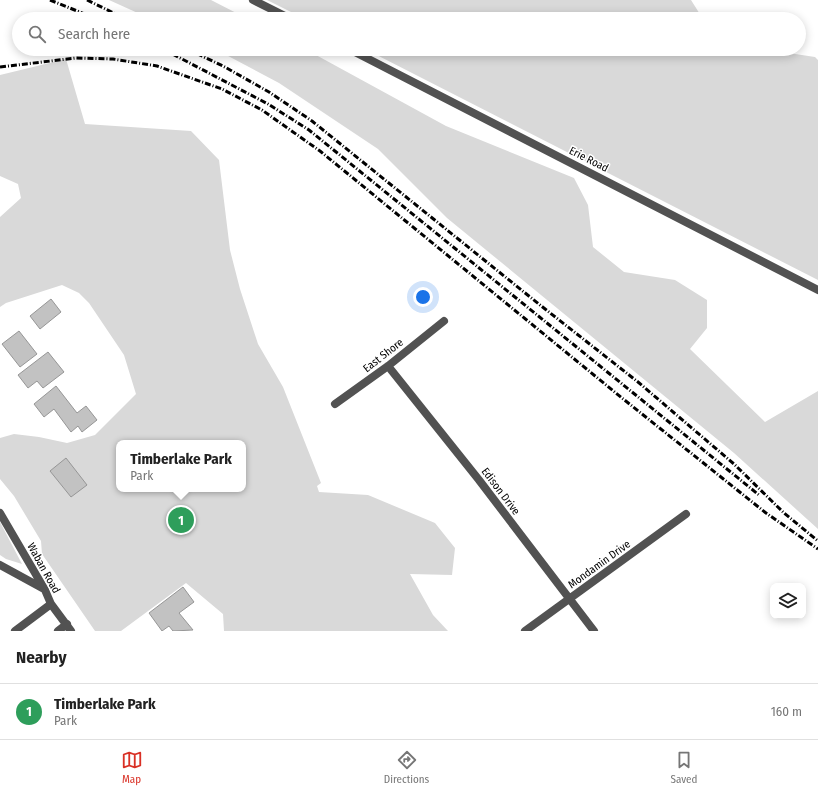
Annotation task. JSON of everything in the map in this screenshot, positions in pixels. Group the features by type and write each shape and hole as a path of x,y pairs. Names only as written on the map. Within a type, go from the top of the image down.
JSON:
{"street":[{"path":"254,0 277,12"},
{"name":"Erie Road","path":"364,56 818,290"},
{"name":"East Shore","path":"336,404 388,366 444,321"},
{"name":"Edison Drive","path":"388,366 479,480 568,599 594,631"},
{"name":"Waban Road","path":"0,513 45,590 51,604 69,628"},
{"name":"Mondamin Drive","path":"525,631 686,514"},
{"path":"0,565 45,590"},
{"path":"15,631 51,604"},
{"path":"58,631 69,628"}],"shaded area":[{"path":"109,0 211,0 234,12 136,12"},
{"path":"267,0 691,0 699,12 291,12"},
{"path":"228,56 318,56 446,126 574,178 588,205 593,247 624,272 675,280 707,300 707,328 690,349 765,422 818,391 818,529 734,453 447,218 378,149 279,83"},
{"path":"379,56 806,56 815,57 818,60 818,280"},
{"path":"66,59 85,124 191,131 219,160 230,250 240,289 258,344 283,387 321,483 317,486 319,492 368,495 435,523 455,548 452,575 410,574 433,615 448,631 224,631 223,614 186,583 121,631 95,631 42,554 41,541 14,496 0,479 0,438 14,434 39,437 67,443 95,435 136,394 124,355 89,303 79,293 62,285 6,303 0,307 0,217 21,198 18,184 0,176 0,75"},
{"path":"0,522 22,564 6,559 0,555"}],"building":[{"path":"51,299 61,312 40,329 30,316"},
{"path":"19,331 37,354 20,367 2,344"},
{"path":"48,352 64,372 43,388 37,381 28,388 18,375"},
{"path":"56,386 77,413 86,406 97,420 82,432 78,426 71,432 54,409 44,417 34,404"},
{"path":"66,458 87,485 71,497 50,471"},
{"path":"183,587 194,602 179,613 193,630 173,631 169,626 162,631 149,613"}],"railway":[{"path":"50,0 80,12"},
{"path":"87,0 112,12"},
{"path":"176,56 268,104 309,130 759,495"},
{"path":"202,56 269,92 312,121 638,382 734,464 784,513 818,541"},
{"path":"0,67 76,58 113,59 157,66 222,89 262,110 320,151 622,398 766,513 818,549"}],"place":[{"name":"Timberlake Park","path":"181,520"}]}
